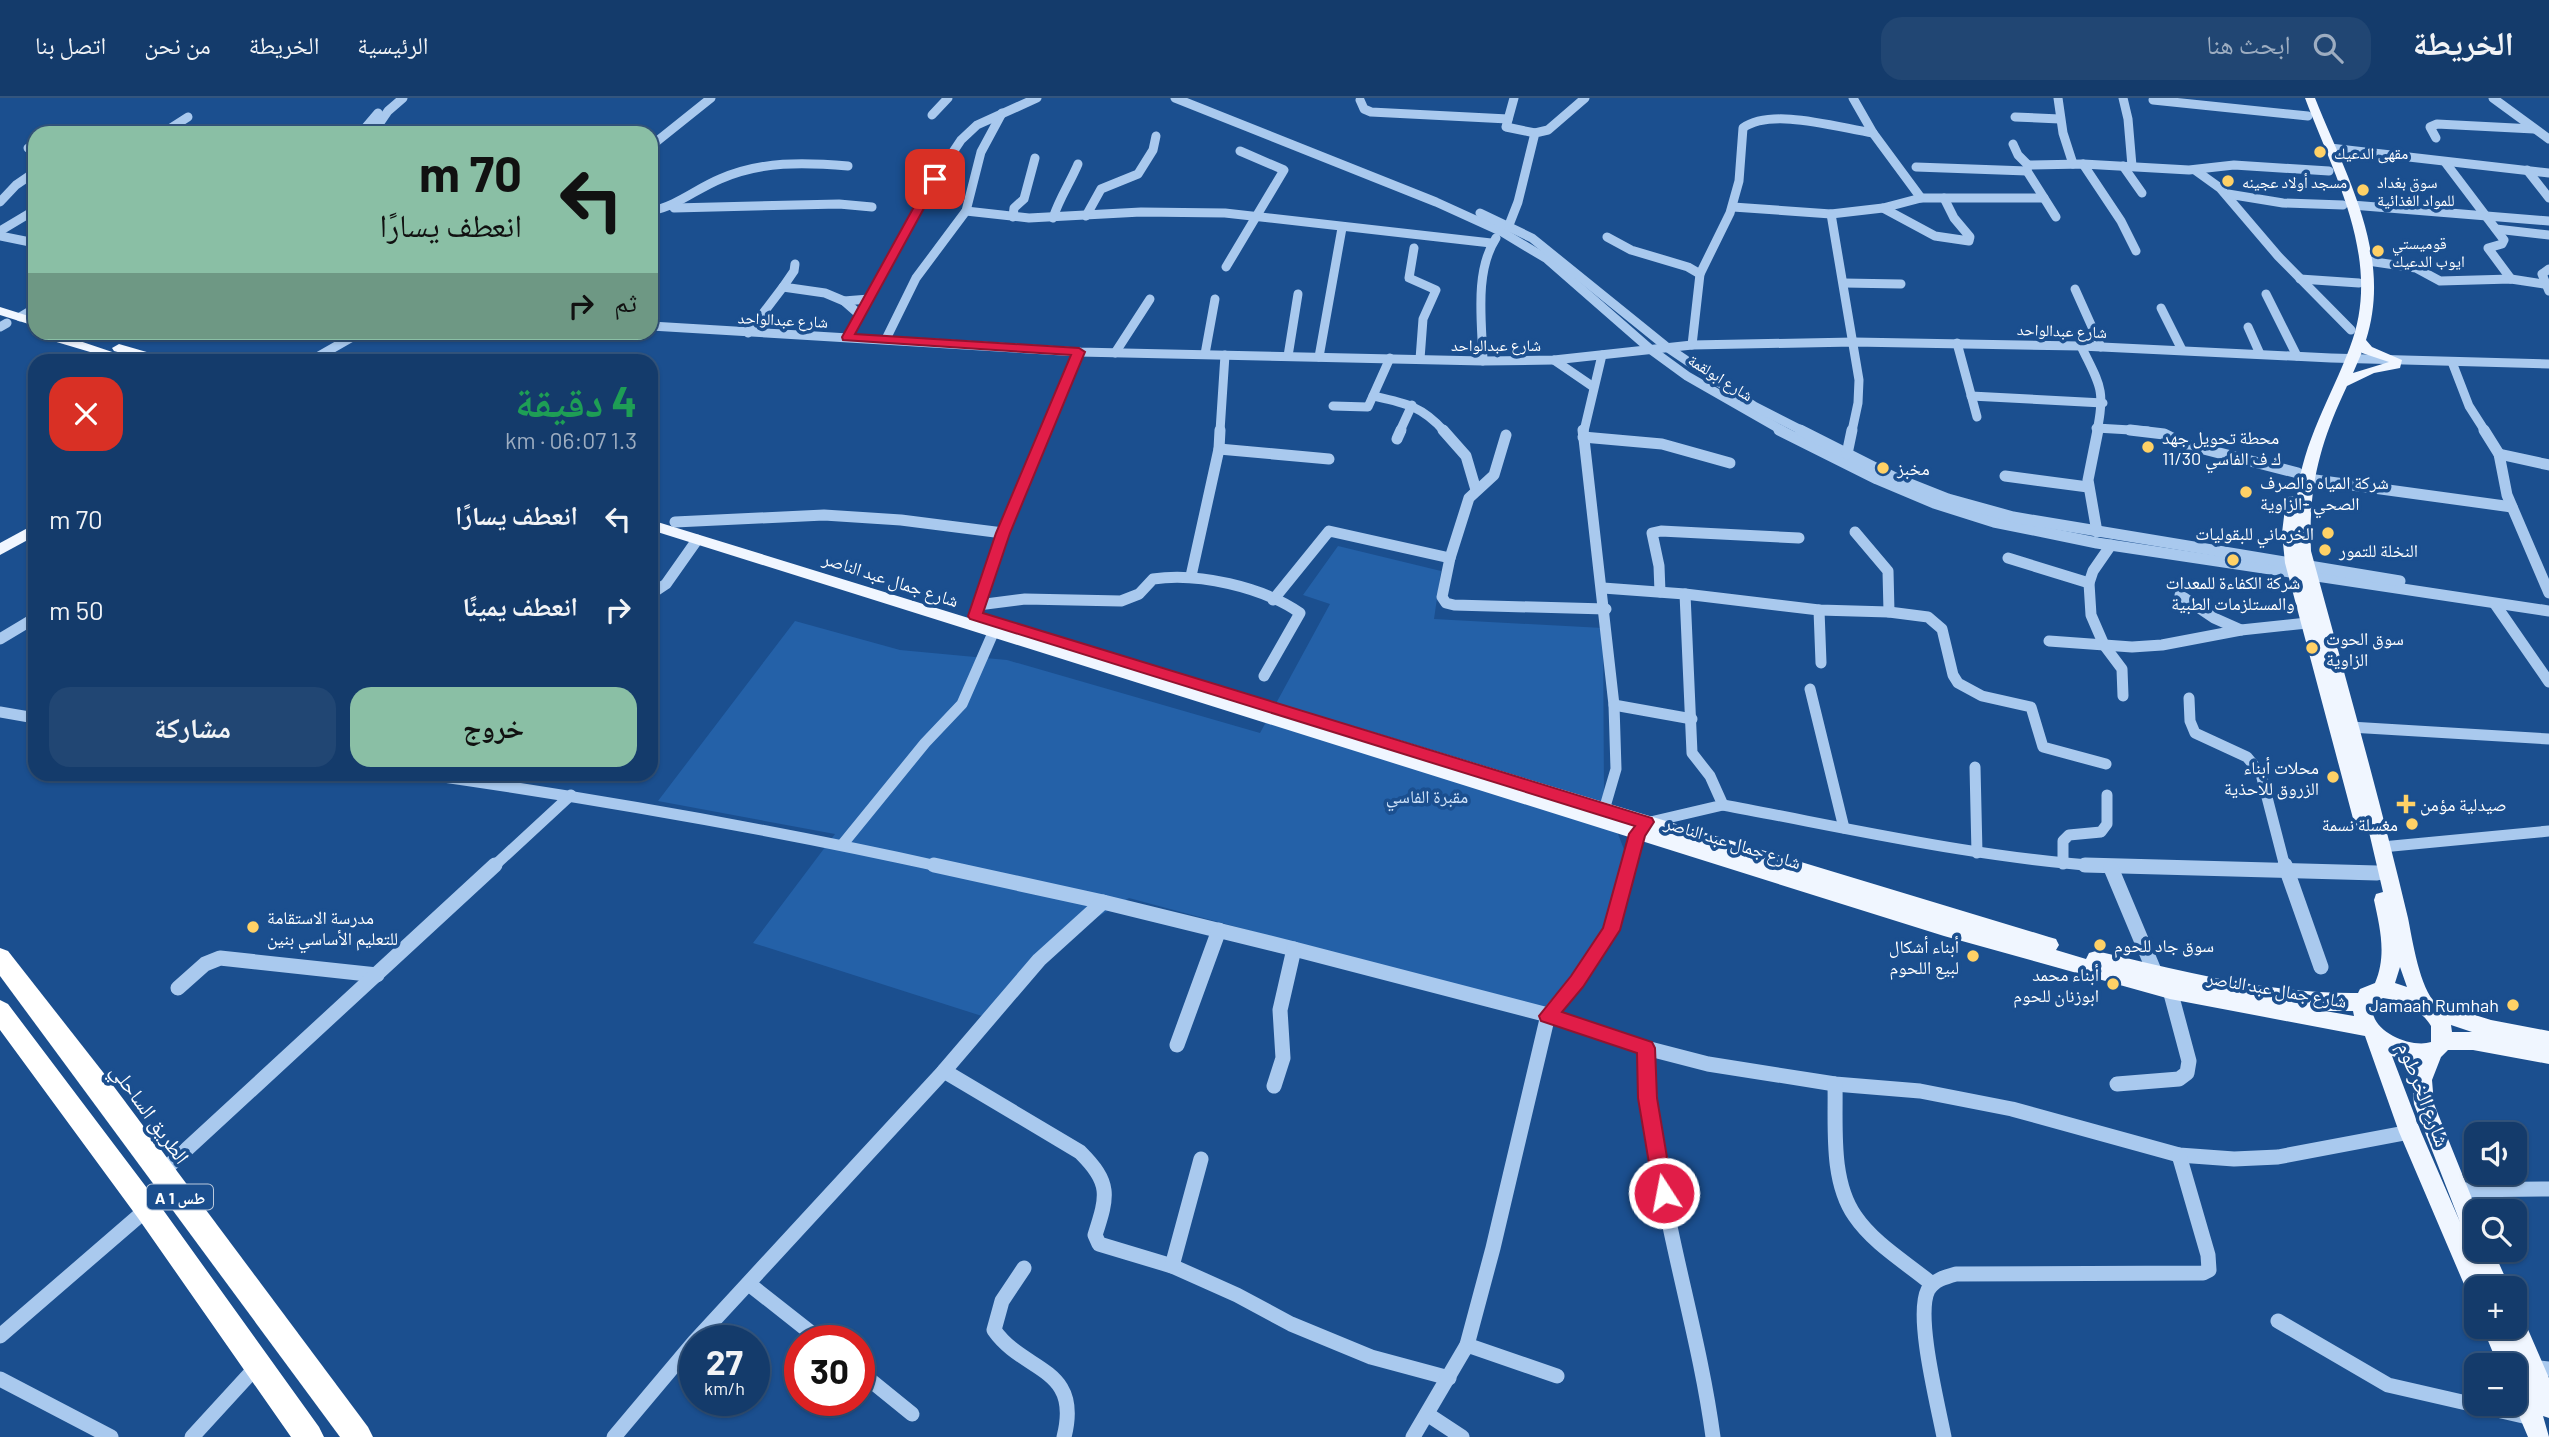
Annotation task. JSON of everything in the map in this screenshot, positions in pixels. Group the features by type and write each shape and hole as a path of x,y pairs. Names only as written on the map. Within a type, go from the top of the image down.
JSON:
{"highway":[{"name":"الطريق الساحلي","path":"0,958 358,1437"},
{"path":"0,1011 309,1437"},
{"path":"39,1064 66,1044"}],"main road":[{"path":"2300,98 2329,171 2348,205 2358,259 2355,335 2367,350 2395,362"},
{"path":"2310,98 2368,261 2370,287 2367,310 2305,442 2300,570 2307,623 2376,873 2393,956 2392,967 2382,989"},
{"path":"5,320 28,322"},
{"path":"5,320 28,329"},
{"path":"63,340 109,354"},
{"path":"95,340 140,354"},
{"path":"2303,476 2342,383 2342,359"},
{"path":"2342,383 2395,362"},
{"name":"شارع جمال عبد الناصر","path":"658,516 977,610 1604,810 1642,828 1944,928 2169,990 2372,1031"},
{"path":"0,538 28,523"},
{"name":"شارع جمال عبد الناصر","path":"658,527 993,633 1642,828 2089,957 2252,993 2302,1000 2361,1002"},
{"path":"0,550 28,534"},
{"path":"2300,570 2350,727 2409,961 2425,1006"},
{"path":"2438,1046 2439,1021 2425,1006 2409,995 2382,989 2365,995 2361,1010 2372,1031 2404,1052 2419,1055 2438,1046 2473,1041 2549,1055"},
{"path":"2425,1006 2491,1029 2549,1040"},
{"name":"شارع الخرطوم","path":"2372,1031 2410,1132 2472,1276"},
{"name":"شارع الخرطوم","path":"2438,1046 2424,1070 2422,1092 2429,1120 2464,1207"},
{"path":"2527,1384 2540,1420"}],"street":[{"path":"378,126 388,111 403,98"},
{"path":"658,140 711,98"},
{"path":"932,115 948,98"},
{"path":"1013,108 1020,98"},
{"path":"848,337 935,179 961,140 977,125 1037,98"},
{"name":"شارع ابولقمة","path":"1175,98 1506,228 1547,259 1650,349 1744,410 1889,484 1934,503 1994,522 2111,545 2300,570"},
{"name":"شارع ابولقمة","path":"1193,98 1506,228 1554,254 1668,348 1754,406 1895,478 1948,499 2013,517 2300,570"},
{"path":"1514,98 1506,127 1535,133 1548,130 1585,98"},
{"path":"1853,98 1873,133 1921,198"},
{"path":"2058,98 2060,119 2078,164 2121,221 2136,251"},
{"path":"2123,98 2128,119 2127,166 2142,193"},
{"path":"2493,98 2549,139"},
{"path":"1361,99 1364,109 1371,112 1508,119"},
{"path":"2153,100 2308,116"},
{"path":"367,126 385,104"},
{"path":"886,339 916,278 966,211 981,152 1002,113"},
{"path":"174,126 188,117"},
{"path":"1692,345 1693,309 1700,274 1733,207 1739,181 1740,135 1743,128 1751,122 1773,117 1873,133"},
{"path":"2015,117 2060,119"},
{"path":"2526,123 2549,127"},
{"path":"2436,138 2430,127 2437,124 2534,129"},
{"path":"1483,361 1485,270 1492,243 1506,228 1518,202 1535,133"},
{"path":"1086,216 1101,189 1138,174 1153,150 1156,136"},
{"path":"2013,144 2056,217"},
{"path":"2330,148 2549,173"},
{"path":"1226,267 1284,170 1240,151"},
{"path":"1013,217 1014,208 1024,199 1035,158"},
{"path":"670,209 717,180 740,171 772,164 804,162 848,166"},
{"path":"2445,162 2504,242 2488,248 2511,279"},
{"path":"1053,218 1059,200 1066,194 1079,163"},
{"path":"1916,167 2028,168 2078,164 2195,170 2234,165 2329,171"},
{"path":"2195,170 2214,181 2228,194 2239,211 2300,279 2327,303 2355,335"},
{"path":"2526,170 2549,198"},
{"path":"0,202 28,177"},
{"path":"2228,194 2283,203 2348,205 2545,220 2549,235 2496,229"},
{"path":"1733,207 1831,214 1883,208 1921,198 2044,198"},
{"path":"1883,208 1938,238 1954,242 1969,241 1970,237 1954,218 1944,198"},
{"path":"658,210 839,204 872,207"},
{"path":"966,211 1013,217 1053,218 1165,212 1258,216 1342,228 1492,243"},
{"path":"1831,214 1860,391 1847,454"},
{"path":"0,234 28,215"},
{"path":"1319,357 1342,228"},
{"path":"0,234 28,241"},
{"path":"1607,237 1631,250 1688,267 1700,274"},
{"path":"1415,248 1409,278 1436,290 1423,319 1420,359"},
{"path":"2368,261 2416,268 2445,282 2511,279 2546,288"},
{"path":"748,333 794,271 795,264"},
{"path":"2546,288 2542,274 2549,269"},
{"path":"2300,279 2359,283"},
{"path":"1844,283 1901,284"},
{"path":"783,287 825,293 844,301 860,314"},
{"path":"2075,289 2101,347"},
{"path":"1289,356 1298,294"},
{"path":"2266,294 2297,356"},
{"path":"844,301 869,299"},
{"path":"1115,353 1150,299"},
{"path":"1205,354 1214,299"},
{"path":"2161,308 2182,350"},
{"path":"5,320 28,311"},
{"name":"شارع عبدالواحد","path":"658,327 1079,352 1483,361 1554,360 1692,345 1854,342 2081,346 2453,365"},
{"path":"2248,327 2260,354"},
{"path":"322,354 347,340"},
{"path":"1957,343 1977,417"},
{"path":"2081,346 2101,388 2103,403 2096,428 2088,487 2097,532"},
{"path":"977,610 1003,533 1079,352"},
{"path":"1191,576 1219,449 1225,355"},
{"path":"1602,355 1592,386 1583,437 1606,609 1614,705 1616,769 1604,810"},
{"path":"1333,406 1366,408 1390,358"},
{"path":"1554,360 1592,386"},
{"path":"2453,365 2549,364"},
{"path":"2453,365 2549,371"},
{"path":"2453,365 2469,406 2499,454 2507,495 2549,593"},
{"path":"1373,396 1412,405 1430,415 1463,450 1476,490"},
{"path":"1971,396 2103,403"},
{"path":"1397,439 1412,405"},
{"path":"2096,428 2134,429 2164,434 2184,444 2212,449 2303,476 2512,507"},
{"path":"1506,435 1494,475 1469,498 1450,558 1442,597 1446,603 1454,605 1606,609"},
{"path":"1583,437 1662,444 1730,463"},
{"path":"1219,449 1329,459"},
{"path":"2499,454 2549,465"},
{"path":"2005,476 2088,487"},
{"path":"675,522 798,515 850,516 925,522 1003,533"},
{"path":"1273,600 1329,531 1450,558"},
{"path":"1660,592 1659,566 1652,533 1661,531 1799,538"},
{"path":"1855,532 1888,571 1889,612"},
{"path":"658,589 666,584 697,540"},
{"path":"2111,545 2093,571 2089,583 2091,615 2104,645 2122,669 2123,696"},
{"path":"2008,558 2089,583"},
{"path":"2300,570 2549,611"},
{"path":"2300,570 2549,604"},
{"path":"977,610 1007,600 1121,601 1139,594 1153,579 1191,576 1295,607 1300,613 1264,676"},
{"path":"1603,588 1685,594 1819,610 1913,614 1936,622 1942,629 1953,675 1958,683 1982,696 2031,707 2043,747 2106,764"},
{"path":"1685,594 1692,753 1710,776 1723,805"},
{"path":"2180,595 2214,618 2241,630"},
{"path":"2495,604 2549,682"},
{"path":"1819,610 1821,663"},
{"path":"0,639 28,622"},
{"path":"2049,641 2104,645 2180,643 2241,630 2307,623"},
{"path":"842,845 925,743 961,704 993,633"},
{"path":"1810,689 1844,828"},
{"path":"2189,698 2190,721 2195,733 2247,757 2261,774 2286,870 2321,967"},
{"path":"1614,705 1692,719"},
{"path":"0,712 28,717"},
{"path":"2350,727 2549,739"},
{"path":"1975,767 1977,853"},
{"path":"472,781 571,795 842,845 1102,902 1548,1016 1646,1048 1720,1066 1835,1084 1920,1091 2012,1109 2179,1156 2234,1159 2278,1157 2410,1132"},
{"path":"162,1172 571,795"},
{"path":"2063,864 2063,841 2069,835 2101,832 2107,824 2107,795"},
{"path":"1413,1437 1467,1345 1548,1016 1577,981 1611,930 1642,828 1723,805 1977,853 2063,864 2110,868 2376,873"},
{"path":"2382,846 2549,831"},
{"path":"2110,868 2155,973"},
{"path":"614,1437 695,1340 944,1071 1039,960 1102,902"},
{"path":"1177,1045 1219,930"},
{"path":"1274,1086 1283,1059 1280,1010 1294,949"},
{"path":"178,988 205,964 219,958 377,975"},
{"path":"2117,1084 2179,1079 2188,1073 2189,1061 2169,990"},
{"path":"1646,1048 1647,1098 1655,1148 1709,1395 1713,1437"},
{"path":"944,1071 1080,1152 1097,1169 1105,1184 1103,1208 1095,1235 1099,1244 1172,1266 1237,1295 1291,1324 1359,1352 1449,1378"},
{"path":"1835,1084 1840,1175 1844,1194 1855,1216 1932,1283"},
{"path":"1944,1437 1923,1313 1926,1293 1932,1283 1956,1274 2203,1273 2209,1270 2208,1255 2179,1156"},
{"path":"1172,1266 1201,1160"},
{"path":"2457,1190 2549,1189"},
{"path":"0,1336 146,1209"},
{"path":"1024,1268 1002,1301 994,1330 1001,1340 1061,1385 1070,1402 1072,1419 1064,1437"},
{"path":"749,1284 801,1325"},
{"path":"2278,1321 2388,1385 2540,1420"},
{"path":"1467,1345 1557,1376"},
{"path":"192,1437 258,1365"},
{"path":"0,1379 111,1437"},
{"path":"875,1384 912,1414"},
{"path":"1427,1414 1462,1437"}],"green space":[{"name":"مقبرة الفاسي","path":"1338,546 1441,571 1434,619 1603,628 1604,798 1625,852 1617,932 1552,1012 1129,898 1033,956 985,1017 753,943 835,834 658,801 795,621 900,650 1007,660 1260,733 1330,604 1303,595"}],"place":[{"name":"مقهى الدعيك","path":"2320,152"},
{"name":"مسجد أولاد عجينه","path":"2228,181"},
{"name":"سوق بغداد للمواد الغذائية","path":"2363,190"},
{"name":"قوميستي ايوب الدعيك","path":"2378,251"},
{"name":"محطة تحويل جهد 11/30 ك ف الفاسي","path":"2148,447"},
{"name":"مخبز","path":"1883,468"},
{"name":"شركة المياه والصرف الصحي -الزاوية","path":"2246,492"},
{"name":"الخرماني للبقوليات","path":"2328,533"},
{"name":"النخلة للتمور","path":"2325,550"},
{"name":"شركة الكفاءة للمعدات والمستلزمات الطبية","path":"2233,560"},
{"name":"سوق الحوت الزاوية","path":"2312,648"},
{"name":"محلات أبناء الزروق للاحذية","path":"2333,777"},
{"name":"صيدلية مؤمن","path":"2406,804"},
{"name":"مغسلة نسمة","path":"2412,824"},
{"name":"مدرسة الاستقامة للتعليم الأساسي بنين","path":"253,927"},
{"name":"سوق جاد للحوم","path":"2100,945"},
{"name":"أبناء أشكال لبيع اللحوم","path":"1973,956"},
{"name":"أبناء محمد ابوزنان للحوم","path":"2113,984"},
{"name":"Jamaah Rumhah","path":"2513,1005"}],"route":[{"path":"935,179 848,337 1079,352 1003,533 975,616 1646,822 1638,834 1611,930 1577,981 1548,1016 1646,1048 1647,1098 1664,1193"}]}
